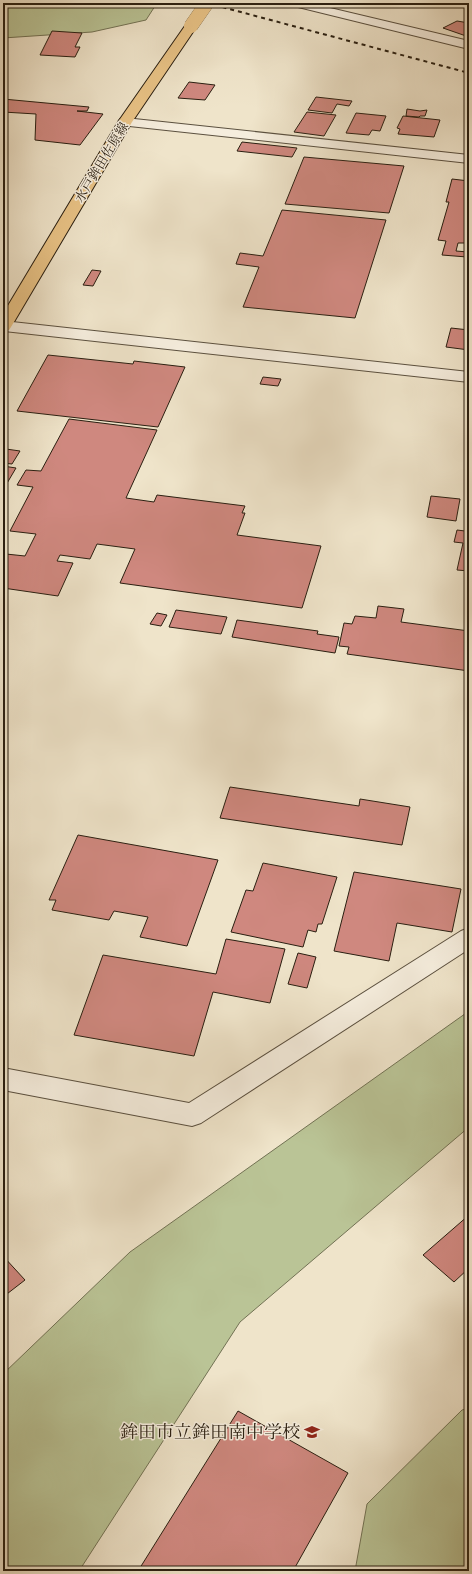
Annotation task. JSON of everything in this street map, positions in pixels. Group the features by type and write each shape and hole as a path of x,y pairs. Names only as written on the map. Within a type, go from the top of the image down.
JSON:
{"main road":[{"name":"水戸鉾田佐原線","path":"3,326 124,122 207,3"}],"street":[{"path":"294,3 469,45"},
{"path":"124,122 469,159"},
{"path":"3,326 469,377"},
{"path":"3,1079 192,1115 469,937"}],"green space":[{"path":"3,3 157,3 146,20 92,32 3,38"},
{"path":"469,1011 469,1127 240,1322 79,1571 3,1571 3,1374 130,1252"},
{"path":"469,1408 469,1571 355,1571 367,1504 462,1410"}],"building":[{"path":"457,21 469,23 469,37 443,28"},
{"path":"52,31 82,33 75,47 80,47 75,57 40,55"},
{"path":"189,82 215,85 205,100 178,98"},
{"path":"316,97 352,101 349,106 337,104 332,113 308,110"},
{"path":"3,99 89,107 87,111 77,111 103,114 80,145 35,140 36,114 3,112"},
{"path":"407,109 420,111 427,110 425,116 419,117 406,116"},
{"path":"307,112 336,115 324,136 294,132"},
{"path":"356,113 386,116 380,131 372,130 369,135 346,133"},
{"path":"403,116 440,120 434,137 398,134 400,129 397,128"},
{"path":"242,142 297,148 292,157 237,151"},
{"path":"304,157 404,166 389,213 285,204"},
{"path":"452,179 469,181 469,243 458,243 456,251 468,252 467,257 442,255 446,241 438,240 449,202 446,202"},
{"path":"282,210 386,220 355,318 243,307 259,267 236,264 240,253 263,256"},
{"path":"92,270 101,271 93,286 83,285"},
{"path":"451,328 469,330 469,350 446,347"},
{"path":"48,355 133,364 134,361 185,367 158,427 17,411"},
{"path":"263,377 281,379 278,386 260,384"},
{"path":"69,419 157,430 126,498 154,502 157,495 245,506 242,513 245,513 237,535 321,546 302,608 120,583 135,549 97,544 90,559 60,555 57,561 73,563 58,596 3,588 3,560 6,554 25,556 36,534 10,531 33,487 17,485 26,470 41,471"},
{"path":"6,449 20,451 12,464 3,463 3,453"},
{"path":"3,466 16,468 3,490"},
{"path":"431,496 460,499 456,521 427,517"},
{"path":"469,512 469,571 457,570 463,543 454,542 457,530 465,531"},
{"path":"378,606 404,609 401,622 469,631 469,671 347,654 349,647 339,646 344,623 352,624 355,616 376,618"},
{"path":"176,610 227,617 221,634 169,627"},
{"path":"157,613 167,615 161,626 150,624"},
{"path":"237,620 318,631 317,634 339,637 335,653 232,637"},
{"path":"230,787 359,806 360,799 410,807 402,845 220,818"},
{"path":"78,835 218,860 187,946 140,937 148,917 114,911 109,920 52,910 56,900 49,900"},
{"path":"263,863 337,877 322,924 318,924 316,932 308,930 303,947 231,932 246,890 253,891"},
{"path":"354,872 461,889 452,932 397,923 389,961 334,951"},
{"path":"226,939 285,949 270,1003 213,992 194,1056 74,1035 103,955 216,974"},
{"path":"298,953 316,957 307,988 288,984"},
{"path":"469,1215 469,1268 454,1282 423,1255"},
{"path":"3,1256 25,1280 3,1297"},
{"path":"238,1411 348,1473 293,1571 138,1571"}],"railway":[{"path":"207,3 469,73"}],"place":[{"name":"鉾田市立鉾田南中学校","path":"312,1432"}]}
